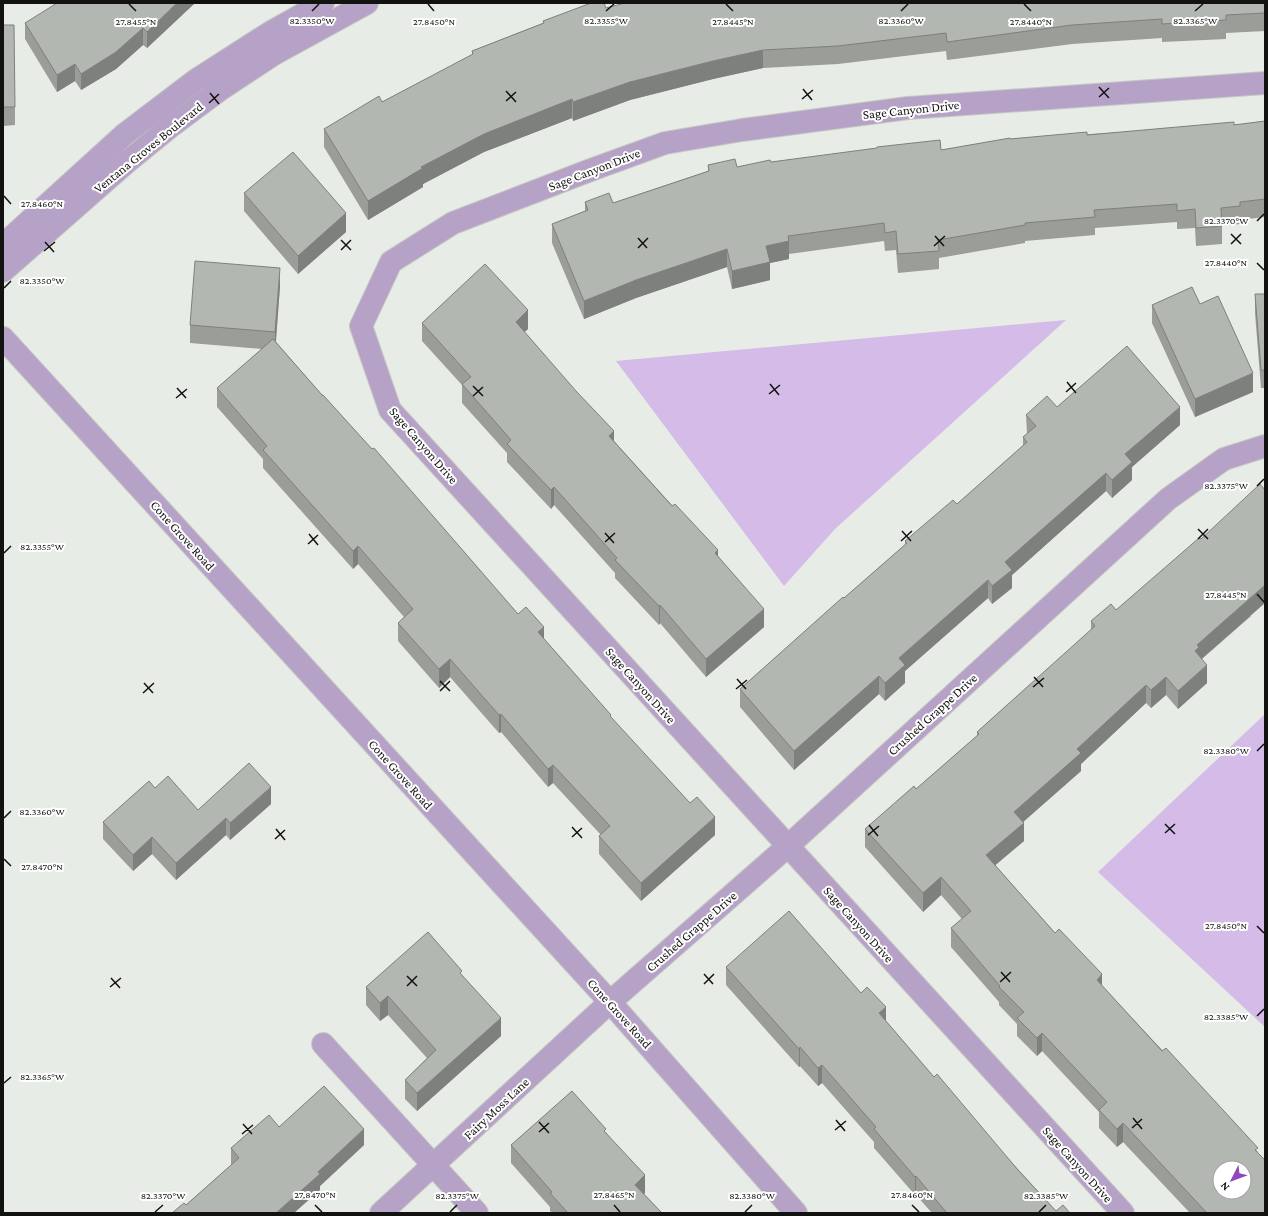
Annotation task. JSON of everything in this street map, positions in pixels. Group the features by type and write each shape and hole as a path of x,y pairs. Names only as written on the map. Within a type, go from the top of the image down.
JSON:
{"street":[{"name":"Ventana Groves Boulevard","path":"3,245 125,134 196,80 271,32 323,3"},
{"name":"Ventana Groves Boulevard","path":"3,271 127,162 170,127 221,89 274,54 326,24 367,3"},
{"name":"Sage Canyon Drive","path":"1123,1213 390,410 361,326 391,262 453,223 665,143 742,130 908,108 1265,83"},
{"name":"Cone Grove Road","path":"3,338 610,1002 796,1213"},
{"name":"Crushed Grappe Drive","path":"610,1002 788,846 1168,499 1224,459 1265,446"},
{"name":"Fairy Moss Lane","path":"381,1213 610,1002"},
{"path":"323,1044 477,1213"}],"shaded area":[{"path":"1066,320 835,529 784,586 616,361"},
{"path":"1265,714 1265,1027 1098,872"}],"building":[{"path":"57,3 177,3 147,32 143,28 116,52 81,74 75,64 57,75 25,23"},
{"path":"591,3 604,3 606,8 625,3 1265,3 1265,13 1226,15 1226,20 1162,24 1162,19 1072,25 947,42 946,33 838,46 763,50 630,82 573,102 572,99 484,134 421,167 423,168 368,201 324,129 379,96 382,102 473,54 472,51 544,23 543,21"},
{"path":"3,25 14,25 15,107 3,107"},
{"path":"1265,121 1265,199 1240,202 1240,206 1221,208 1222,226 1196,228 1195,209 1177,211 1177,204 1094,210 1095,217 1025,223 1025,225 938,240 939,251 898,254 896,231 885,233 884,223 788,236 789,241 766,246 770,262 732,271 727,249 636,280 584,301 552,224 588,210 585,202 609,193 613,203 709,171 708,165 735,159 737,167 770,160 771,162 940,140 941,150 1010,138 1087,132 1087,135 1234,122 1234,125"},
{"path":"293,152 346,213 298,256 244,193"},
{"path":"195,261 280,268 275,332 190,325"},
{"path":"485,264 528,310 516,322 576,391 614,431 609,436 672,506 675,504 718,550 715,553 764,609 706,659 660,605 659,606 615,560 617,558 554,487 551,490 507,444 511,440 462,384 471,377 422,323"},
{"path":"1192,287 1200,304 1218,296 1253,373 1195,399 1152,305"},
{"path":"1255,294 1265,294 1265,370 1261,370"},
{"path":"273,339 372,449 374,448 518,614 526,607 544,627 538,632 611,715 610,716 690,803 697,797 715,817 641,883 599,836 610,826 553,765 548,769 501,714 499,715 450,659 439,669 398,623 413,609 358,546 353,551 263,450 267,446 217,388"},
{"path":"1127,346 1180,407 1125,454 1132,462 1112,480 1106,473 1005,562 1012,570 992,586 988,580 899,658 905,665 885,683 879,676 794,751 740,689 843,597 844,598 907,543 905,541 953,500 957,504 1027,442 1023,437 1036,426 1026,415 1047,396 1057,407"},
{"path":"1260,484 1265,490 1265,585 1197,645 1199,647 1195,651 1207,665 1178,691 1166,677 1151,690 1146,685 1077,749 1081,753 1014,812 1024,823 986,855 1055,933 1059,929 1102,974 1097,980 1162,1051 1166,1048 1258,1148 1255,1150 1265,1160 1265,1213 1207,1213 1123,1123 1117,1129 1099,1110 1107,1102 1042,1033 1037,1038 1017,1018 1024,1012 999,987 1000,986 951,928 971,911 941,877 923,893 865,829 914,786 916,789 979,734 977,732 1095,626 1091,621 1111,604 1116,610 1199,538 1201,539"},
{"path":"249,763 271,787 230,823 226,818 176,863 152,837 133,855 103,822 149,781 155,788 168,776 198,810"},
{"path":"789,911 861,993 867,987 886,1007 879,1013 934,1077 937,1074 1018,1170 1056,1211 1063,1205 1070,1213 947,1213 874,1129 876,1127 822,1065 818,1068 800,1047 799,1049 726,967"},
{"path":"428,932 462,971 460,973 501,1018 417,1093 405,1080 436,1050 388,996 380,1003 366,987"},
{"path":"324,1086 364,1129 318,1172 320,1174 276,1213 172,1213 184,1203 186,1205 239,1158 231,1148 269,1115 279,1127"},
{"path":"572,1091 606,1129 604,1131 645,1175 635,1185 662,1213 568,1213 550,1193 552,1192 511,1145"}]}
